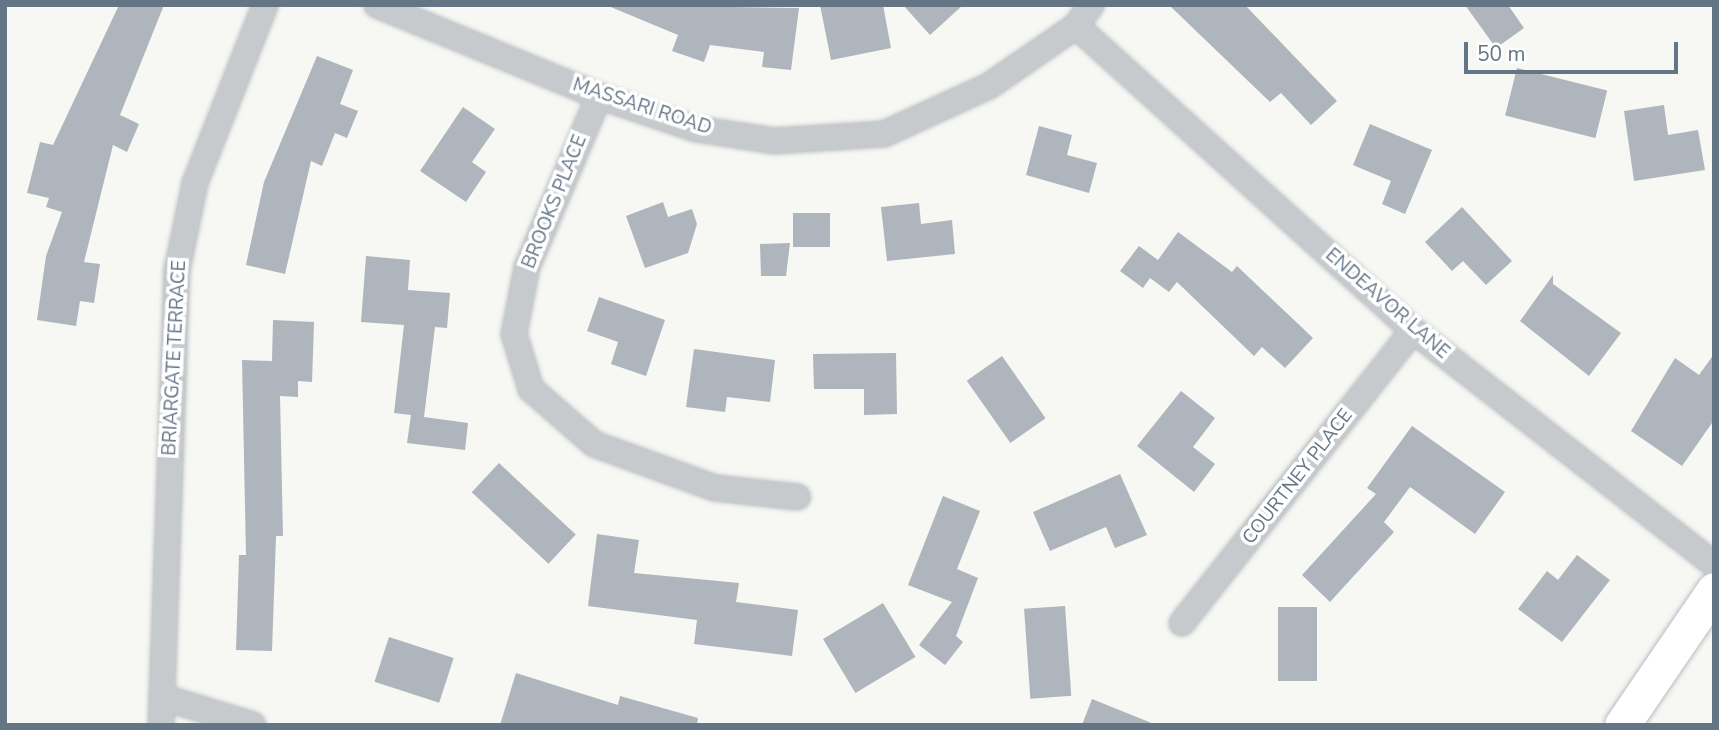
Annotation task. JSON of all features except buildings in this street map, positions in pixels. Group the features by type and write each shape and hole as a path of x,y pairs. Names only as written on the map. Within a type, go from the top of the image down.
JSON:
{"main road":[{"path":"1622,725 1714,590"}],"street":[{"name":"BRIARGATE TERRACE","path":"161,725 177,270 195,183 265,5"},
{"name":"MASSARI ROAD","path":"377,5 599,96 696,129 774,141 884,134 989,86 1076,26 1091,5"},
{"name":"ENDEAVOR LANE","path":"1076,26 1413,330 1714,564"},
{"name":"BROOKS PLACE","path":"599,96 527,267 514,334 531,389 594,444 715,488 798,496"},
{"name":"COURTNEY PLACE","path":"1182,623 1413,330"},
{"path":"162,697 253,725"}]}
